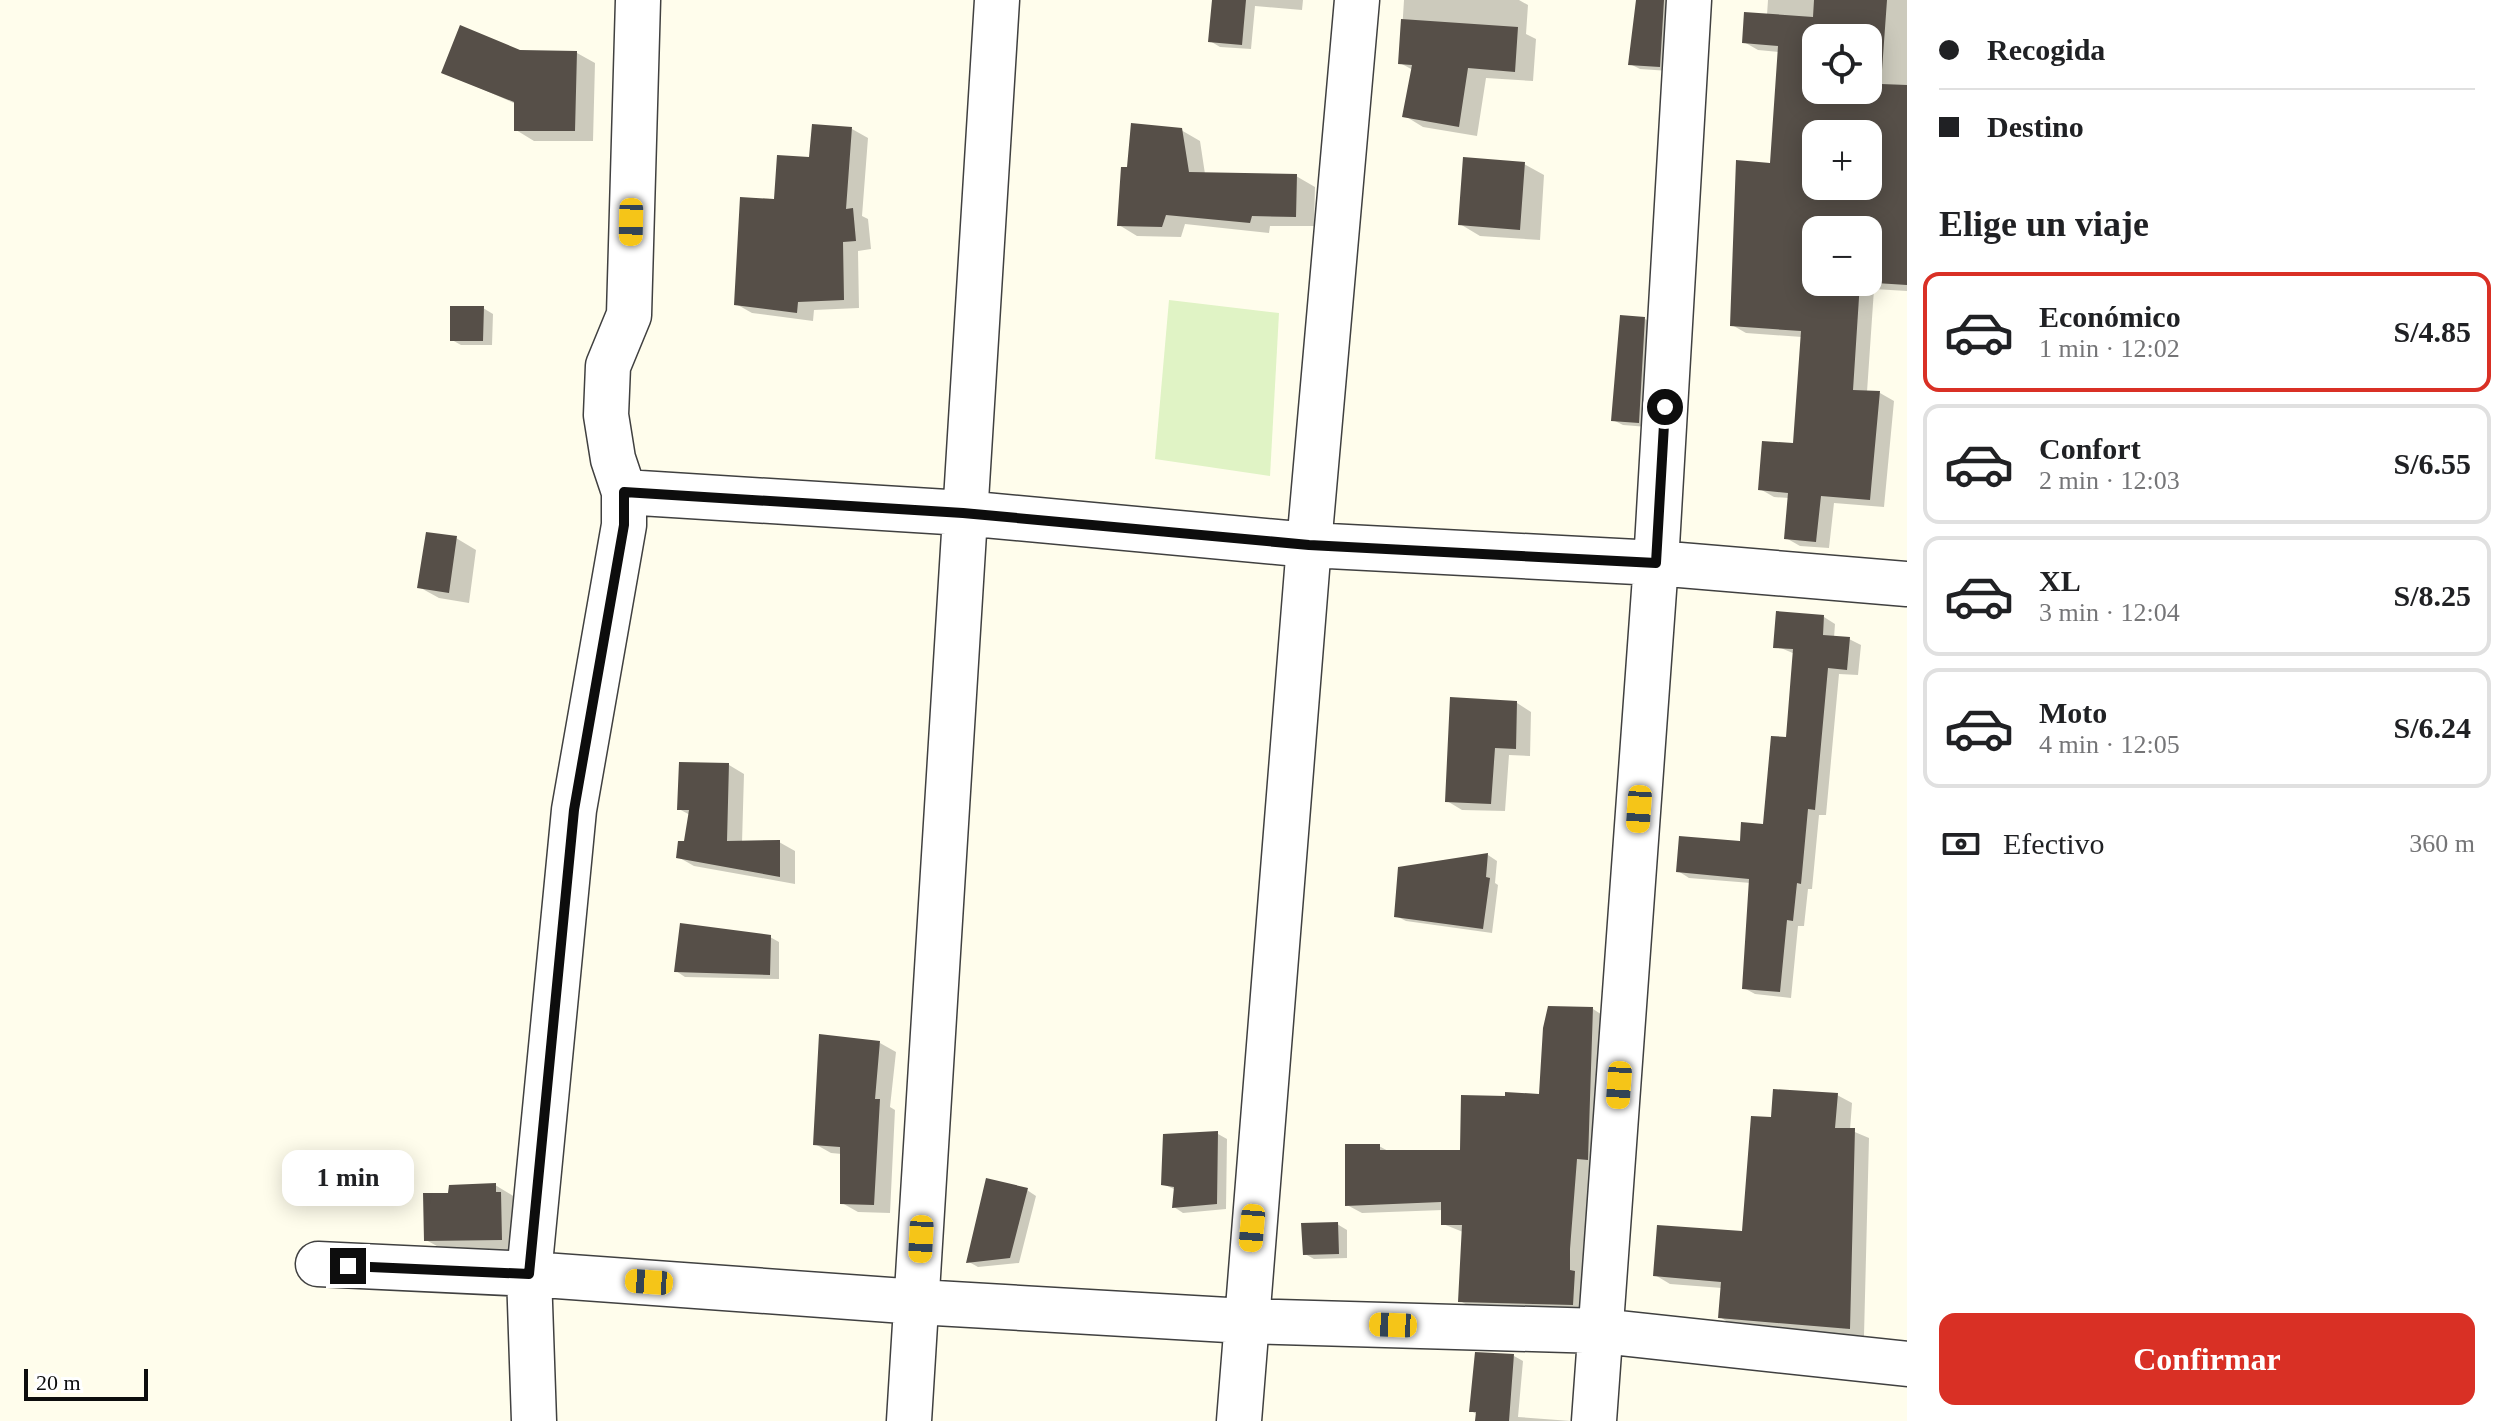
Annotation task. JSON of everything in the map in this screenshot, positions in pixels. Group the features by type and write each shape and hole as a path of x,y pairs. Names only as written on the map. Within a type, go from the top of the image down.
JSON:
{"street":[{"path":"534,1421 529,1274 574,810 624,525 624,492 613,459 606,415 608,366 629,315 638,0"},
{"path":"909,1421 997,0"},
{"path":"1239,1421 1309,545 1357,0"},
{"path":"1594,1421 1656,563 1689,0"},
{"path":"624,492 963,513 1309,545 1656,563 1907,584"},
{"path":"318,1264 529,1274 918,1302 1245,1321 1601,1331 1907,1364"}],"green space":[{"path":"1169,300 1279,313 1270,476 1155,459"}],"building":[{"path":"1212,0 1246,0 1242,45 1208,42"},
{"path":"1636,0 1664,0 1660,67 1628,65"},
{"path":"1814,0 1887,0 1882,70 1882,24 1802,24 1802,104 1882,104 1882,84 1907,85 1907,285 1882,283 1882,216 1802,216 1802,296 1859,296 1853,390 1880,391 1870,500 1821,496 1816,542 1784,539 1788,493 1758,490 1762,441 1793,443 1801,331 1730,326 1736,160 1770,163 1778,46 1742,43 1744,12 1813,17"},
{"path":"1401,19 1518,27 1515,72 1468,68 1459,127 1402,117 1412,65 1398,64"},
{"path":"460,25 520,50 577,51 575,131 514,131 514,102 441,73"},
{"path":"1131,123 1182,128 1189,172 1297,174 1296,217 1252,216 1250,223 1166,215 1162,227 1117,226 1121,167 1127,167"},
{"path":"812,124 852,127 846,209 853,208 856,241 843,242 844,300 798,302 797,313 734,305 740,197 774,199 777,155 809,157"},
{"path":"1463,157 1525,162 1520,230 1458,225"},
{"path":"450,306 484,306 483,341 450,341"},
{"path":"1620,315 1645,317 1639,423 1611,421"},
{"path":"426,532 457,536 449,593 417,588"},
{"path":"1776,611 1824,615 1823,635 1850,637 1847,670 1828,668 1815,810 1808,809 1801,884 1797,883 1793,921 1787,920 1780,992 1742,989 1749,879 1676,872 1679,836 1740,841 1741,822 1763,824 1771,736 1786,737 1793,649 1773,648"},
{"path":"1450,697 1517,701 1516,749 1495,748 1491,804 1445,802"},
{"path":"679,762 729,763 727,841 780,840 780,877 676,858 678,841 684,841 689,810 677,810"},
{"path":"1488,853 1486,877 1490,878 1483,929 1394,917 1398,867"},
{"path":"680,923 771,935 770,975 674,972"},
{"path":"1548,1006 1593,1007 1588,1160 1577,1159 1570,1249 1570,1270 1575,1271 1573,1305 1458,1302 1462,1225 1441,1225 1441,1202 1345,1206 1345,1144 1380,1144 1380,1150 1460,1150 1461,1095 1505,1096 1505,1092 1539,1094 1543,1028"},
{"path":"819,1034 880,1041 875,1099 880,1099 874,1205 840,1204 840,1147 813,1145"},
{"path":"1773,1089 1838,1093 1835,1128 1855,1128 1850,1329 1718,1318 1721,1282 1653,1276 1657,1225 1742,1231 1751,1116 1771,1117"},
{"path":"1218,1131 1217,1204 1172,1208 1174,1187 1161,1185 1163,1134"},
{"path":"986,1178 1028,1188 1010,1258 966,1263"},
{"path":"496,1183 496,1192 501,1192 502,1240 424,1241 423,1193 448,1193 449,1185"},
{"path":"1338,1222 1339,1254 1303,1255 1301,1223"},
{"path":"1475,1352 1514,1354 1509,1421 1475,1421 1476,1412 1469,1412"}],"route":[{"path":"348,1266 529,1274 574,810 624,525 624,492 963,513 1309,545 1656,563 1665,407"}]}
